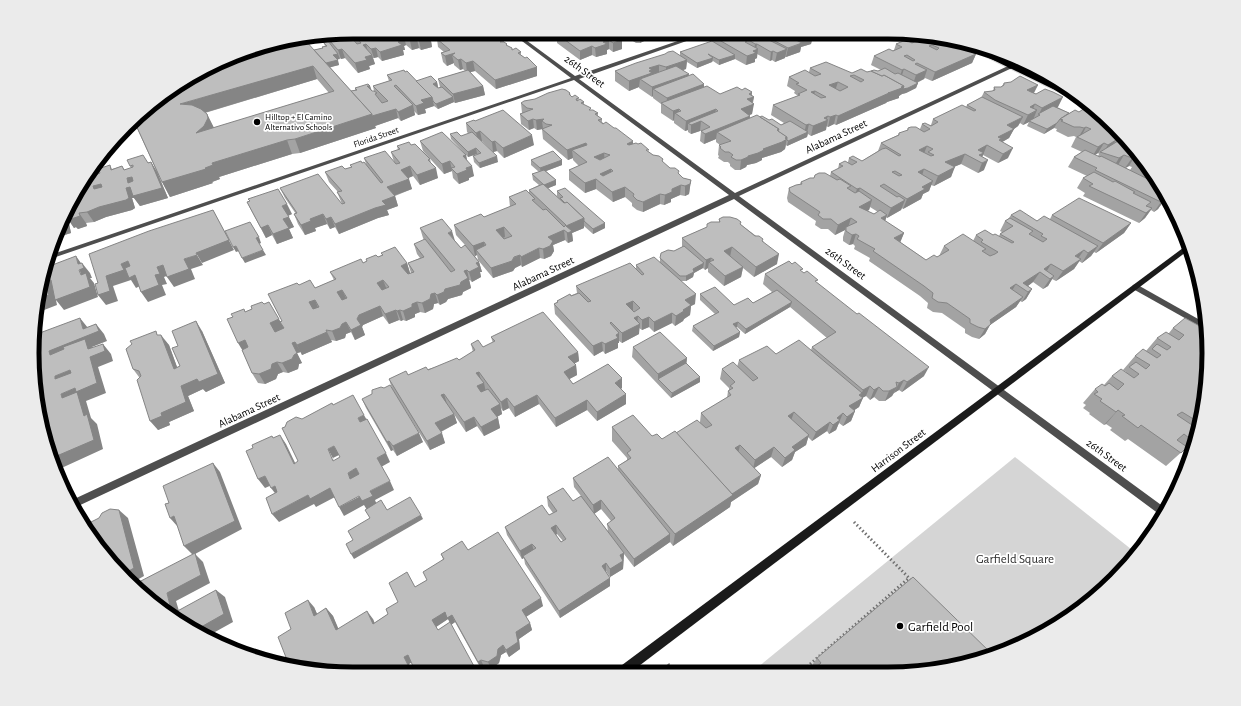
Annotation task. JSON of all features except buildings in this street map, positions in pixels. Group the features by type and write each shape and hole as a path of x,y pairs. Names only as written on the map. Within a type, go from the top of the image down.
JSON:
{"main road":[{"path":"983,54 1062,92"}],"street":[{"name":"26th Street","path":"521,39 1160,510"},
{"name":"Florida Street","path":"55,256 690,39"},
{"name":"Alabama Street","path":"77,503 1015,66"},
{"name":"Harrison Street","path":"629,667 1184,250"},
{"path":"1136,287 1200,324"}],"path":[{"path":"840,509 914,583"},
{"path":"807,667 909,578"}],"green space":[{"name":"Garfield Square","path":"1015,457 1132,550 1110,575 1095,589 1062,614 1027,635 989,650 949,661 909,666 758,667"}],"place":[{"name":"Hilltop + El Camino Alternativo Schools","path":"257,122"},
{"name":"Garfield Pool","path":"900,626"}]}
